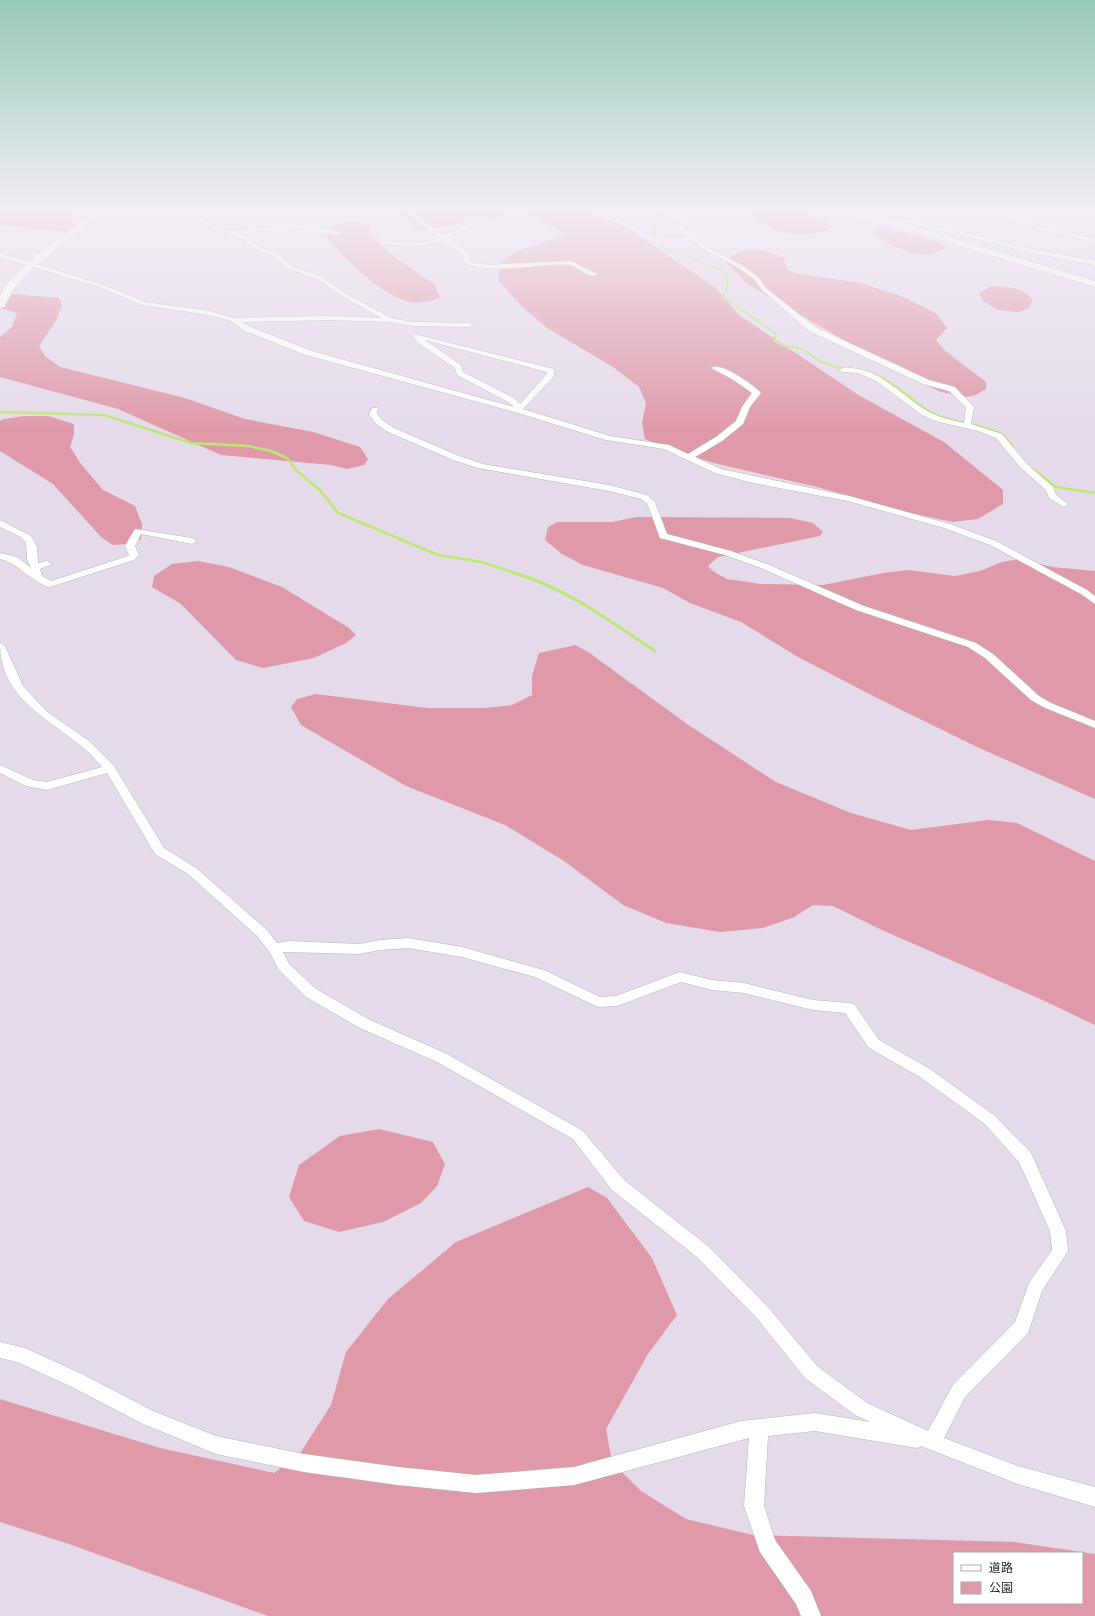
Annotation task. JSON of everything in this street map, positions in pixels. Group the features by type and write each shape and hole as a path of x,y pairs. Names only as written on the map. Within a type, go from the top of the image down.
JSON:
{"main road":[{"path":"0,305 14,282"}],"street":[{"path":"91,282 144,304 210,313 233,320 248,329 309,353 519,409 609,438 666,446 718,471 753,480 849,499 947,526 993,543 1084,592 1095,601"},
{"path":"326,282 346,296 391,320"},
{"path":"759,282 764,289 778,299 784,308 812,329 926,382 956,392 970,407 967,424"},
{"path":"233,320 292,317 391,320 406,323 469,325"},
{"path":"406,323 417,336 458,367 460,373 511,400 519,409"},
{"path":"417,336 551,371 551,374 519,409"},
{"path":"689,457 719,439 740,422 742,413 750,400 756,394 734,378 715,368"},
{"path":"843,370 859,371 879,379 925,413 938,419 967,424 992,432 999,436 1024,466 1050,489 1052,496 1064,504"},
{"path":"375,410 373,414 379,422 391,430 456,458 481,466 609,488 644,498 651,502 663,536 736,555 860,608 945,635 972,646 989,656 1035,698 1047,705 1095,725"},
{"path":"0,524 18,531 29,539 32,546 30,559 40,579"},
{"path":"0,556 14,559 40,579 50,584 131,558 134,555 130,546 138,531 192,541"},
{"path":"35,567 47,564"},
{"path":"0,646 18,687 42,713 85,743 110,768 159,850 192,871 262,933 274,948 284,967 312,993 365,1024 442,1058 578,1135 618,1185 703,1252 757,1306 811,1372 861,1409 932,1442 1018,1475 1095,1496"},
{"path":"0,769 30,783 47,786 110,768"},
{"path":"274,948 289,946 359,949 408,942 462,952 539,973 598,1002 617,1002 680,977 712,984 744,988 813,1005 850,1008 874,1044 925,1073 990,1120 1025,1158 1058,1231 1060,1251 1035,1288 1022,1327 959,1391 932,1442"},
{"path":"0,1350 19,1354 78,1381 147,1417 216,1445 304,1463 398,1476 476,1484 574,1476 741,1430 815,1422 932,1442"},
{"path":"759,1428 754,1506 767,1545 804,1598 811,1616"}],"green space":[{"path":"374,282 432,282 434,284 440,298 417,303 409,302 387,292"},
{"path":"500,282 707,282 717,289 739,315 860,396 944,442 1003,490 1003,504 978,519 953,522 905,512 817,487 714,463 661,447 645,439 642,423 646,403 639,387 613,367 547,328 521,306"},
{"path":"745,282 856,282 901,296 936,313 947,328 936,340 944,350 986,382 986,389 976,395 966,397 941,392 899,372"},
{"path":"992,286 1015,288 1025,292 1033,301 1028,309 1018,312 998,310 983,301 979,293"},
{"path":"0,293 59,298 62,306 56,321 39,346 45,356 60,367 185,398 245,419 313,432 360,447 368,459 364,465 347,469 331,465 221,455 118,409 0,377 0,337 12,327 17,313 0,308"},
{"path":"24,416 48,416 74,424 74,434 70,447 81,464 103,490 135,506 142,524 141,539 128,544 113,545 102,538 53,484 0,451 0,421"},
{"path":"637,517 790,518 813,523 823,532 820,536 718,557 708,566 714,572 727,579 761,584 823,585 883,573 908,570 955,576 980,571 1002,562 1019,559 1052,567 1095,571 1095,799 977,747 877,698 798,657 741,622 690,603 663,588 583,565 562,554 545,540 548,527 557,522 612,522"},
{"path":"198,561 229,567 282,587 349,628 356,635 346,643 314,658 263,668 236,660 181,604 152,587 154,576 172,564"},
{"path":"576,645 591,654 687,724 776,782 851,813 911,830 988,820 1017,823 1095,861 1095,1025 1038,998 884,931 833,906 813,905 794,917 763,928 720,932 666,923 623,905 564,861 505,825 406,786 301,725 291,707 297,699 316,694 427,708 484,708 512,705 532,695 532,676 539,653"},
{"path":"379,1129 433,1142 445,1164 437,1186 421,1203 383,1222 339,1232 304,1221 289,1197 299,1165 340,1136"},
{"path":"588,1187 607,1198 652,1258 677,1315 648,1354 606,1429 612,1462 641,1491 686,1519 753,1535 1015,1542 1082,1552 953,1552 953,1604 1083,1604 1083,1552 1095,1554 1095,1616 268,1616 69,1544 0,1522 0,1399 160,1448 274,1473 301,1452 331,1405 346,1352 388,1299 456,1242"}],"waterway":[{"path":"727,282 728,285 722,296 775,333 775,341 781,345 803,349 819,361 837,367"},
{"path":"837,367 847,369"},
{"path":"861,370 889,382 930,412 949,420 969,424"},
{"path":"0,412 104,415 191,443 248,446 271,451 287,458 298,472 320,490 338,513 438,555 482,562 518,574"},
{"path":"975,425 1002,434 1013,447"},
{"path":"1033,469 1056,487 1095,493"},
{"path":"518,574 537,581 572,598 606,618 655,651"}]}
